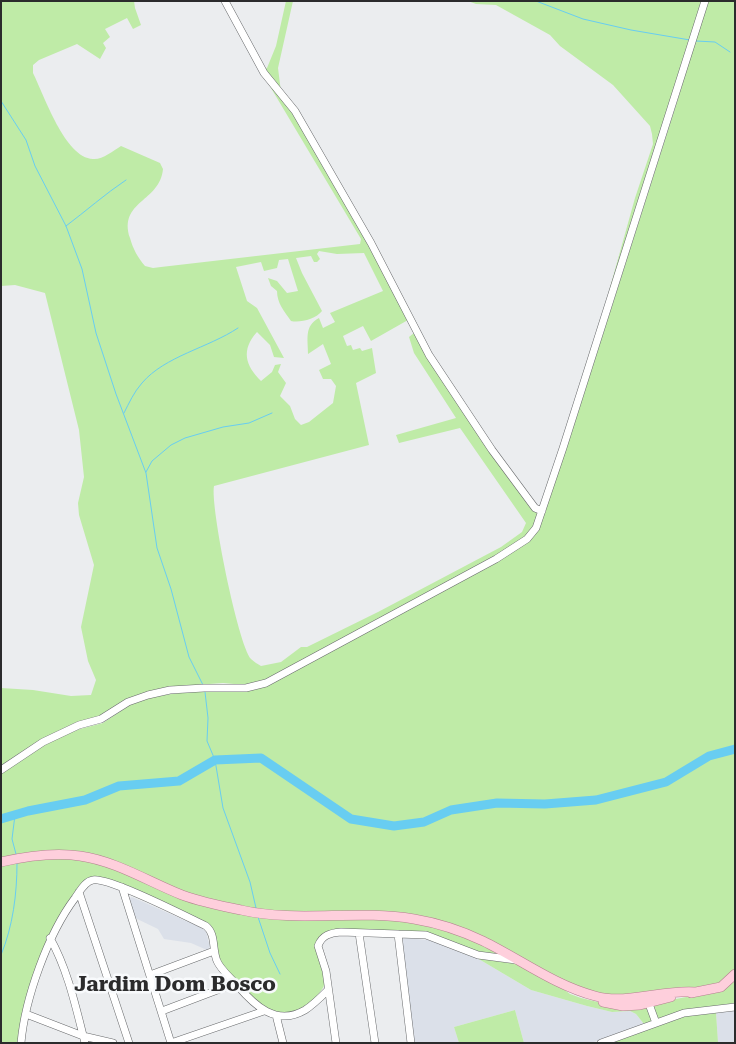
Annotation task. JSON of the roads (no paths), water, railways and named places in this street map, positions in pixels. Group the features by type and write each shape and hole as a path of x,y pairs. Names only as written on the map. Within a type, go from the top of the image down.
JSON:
{"main road":[{"path":"1,862 41,855 82,856 119,867 198,900 268,916 382,916 413,918 442,925 469,935 558,982 595,996 630,1002 711,990 721,987 735,974"}],"street":[{"path":"225,1 264,74 295,112 371,243 429,354 492,450 535,508 542,511"},
{"path":"1,770 43,742 79,725 101,720 128,702 148,695 170,690 246,688 266,683 514,548 527,539 536,528 542,511 706,1"},
{"path":"21,1043 30,995 50,938 64,912 86,884 92,880 99,880 122,887 206,926 212,932 214,951 218,962 249,1000 264,1011 276,1015 292,1016 306,1010 328,990"},
{"path":"122,887 171,1043 264,1011"},
{"path":"79,892 129,1043"},
{"path":"336,1043 326,971 318,946 320,941 330,934 341,932 426,935 478,955 516,960"},
{"path":"360,933 375,1043"},
{"path":"398,934 411,1043"},
{"path":"50,938 59,954 81,1022 84,1039"},
{"path":"150,975 214,951"},
{"path":"162,1011 236,983"},
{"path":"650,1000 656,1023"},
{"path":"601,1043 684,1014 735,1007"},
{"path":"26,1014 84,1039 113,1043"},
{"path":"276,1015 283,1043"}],"waterway":[{"path":"536,1 583,19 631,30 690,40"},
{"path":"696,41 715,42 730,52"},
{"path":"1,101 26,140 35,166 66,226 82,269 96,333 116,394 146,473 157,548 171,589 189,657 203,685"},
{"path":"66,226 126,180"},
{"path":"124,413 137,390 151,374 175,359 238,328"},
{"path":"146,472 152,461 171,445 185,438 223,427 249,423 272,413"},
{"path":"205,692 208,718 207,741 215,760 223,808 250,882 256,908"},
{"path":"1,819 28,811 85,800 119,786 179,781 215,760 261,758 351,819 394,826 424,822 451,810 497,803 545,804 596,800 666,782 709,756 735,749"},
{"path":"15,815 12,839 16,854"},
{"path":"1,955 9,933 16,886 17,863"},
{"path":"258,917 270,953 280,974"}],"district":[{"name":"Jardim Dom Bosco","path":"175,985"}]}
